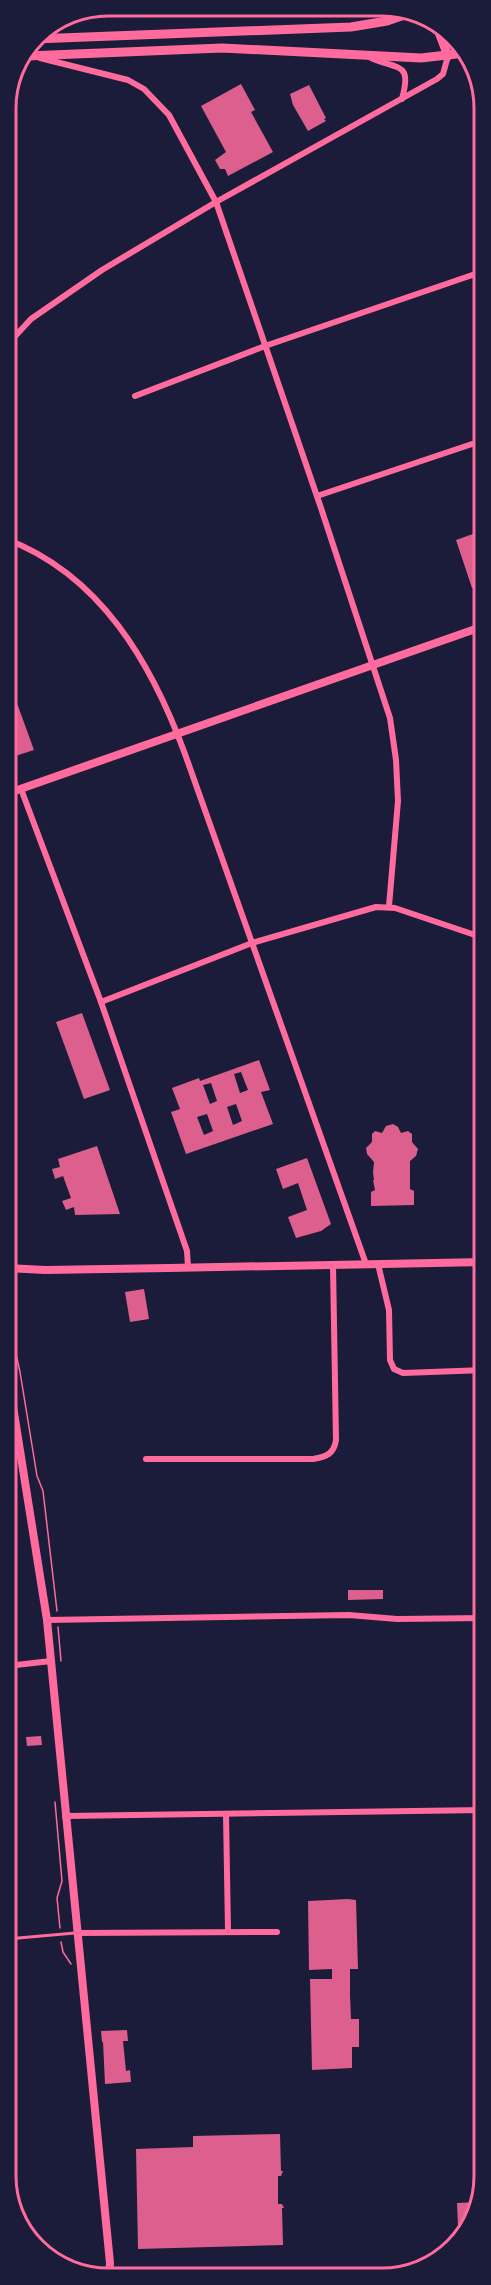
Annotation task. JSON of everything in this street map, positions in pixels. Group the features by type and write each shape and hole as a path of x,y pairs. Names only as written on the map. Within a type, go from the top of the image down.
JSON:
{"main road":[{"path":"49,38 351,27 397,18"},
{"path":"441,37 448,57"},
{"path":"34,55 255,48 365,56 448,57 457,55"}],"street":[{"path":"33,56 128,80 144,88 169,115 216,202 390,718 398,783 389,906"},
{"path":"365,56 404,71 406,79 402,99"},
{"path":"17,333 30,319 93,276 216,202 428,85 443,74 448,57"},
{"path":"135,396 266,346 474,274"},
{"path":"317,496 474,443"},
{"path":"17,544 66,572 108,612 142,658 178,734 366,1264"},
{"path":"17,790 474,630"},
{"path":"21,789 101,1002 187,1251 188,1267"},
{"path":"101,1002 252,944 368,909 389,906 474,935"},
{"path":"16,1268 57,1270 474,1262"},
{"path":"378,1264 389,1310 390,1360 394,1369 403,1372 474,1370"},
{"path":"146,1459 313,1459 325,1457 332,1452 336,1440 333,1265"},
{"path":"16,1428 47,1620 97,2118 110,2268"},
{"path":"47,1620 349,1615 398,1619 474,1618"},
{"path":"16,1665 51,1661"},
{"path":"65,1816 474,1810"},
{"path":"226,1814 228,1931"},
{"path":"77,1933 277,1932"}],"lane":[{"path":"16,1938 77,1933"}],"path":[{"path":"16,1354 37,1476 43,1491 47,1532"}],"building":[{"path":"241,84 255,110 251,112 273,152 228,176 225,169 220,169 215,160 226,152 201,106"},
{"path":"309,85 326,121 308,131 293,105 290,94"},
{"path":"474,534 474,587 472,588 456,540"},
{"path":"17,702 34,750 17,756"},
{"path":"82,1013 110,1090 84,1099 56,1022"},
{"path":"259,1060 270,1090 261,1092 273,1124 186,1154 171,1112 180,1109 172,1088 199,1078 200,1081","holes":["241,1072 248,1090 240,1093 234,1074","211,1083 217,1101 210,1104 203,1085","236,1104 242,1121 233,1125 227,1107","207,1114 213,1131 204,1135 197,1117"]},
{"path":"393,1124 401,1133 408,1131 412,1134 412,1142 418,1149 416,1156 410,1161 410,1189 414,1191 414,1205 371,1206 371,1192 375,1190 374,1162 367,1154 366,1148 372,1142 372,1134 375,1131 382,1133 386,1126"},
{"path":"97,1146 120,1214 75,1215 74,1207 66,1210 62,1201 71,1198 63,1176 55,1179 52,1169 60,1167 58,1159"},
{"path":"307,1158 331,1224 321,1231 296,1238 288,1217 307,1210 298,1183 283,1189 276,1169"},
{"path":"144,1289 149,1319 130,1322 125,1292"},
{"path":"348,1590 383,1590 383,1599 348,1600"},
{"path":"41,1736 42,1745 27,1746 26,1737"},
{"path":"356,1900 358,1969 350,1969 350,1995 351,2019 359,2019 359,2047 352,2047 352,2068 312,2070 310,1979 332,1979 332,1969 309,1970 308,1901"},
{"path":"127,2030 128,2041 123,2041 126,2071 130,2070 131,2082 105,2084 101,2031"},
{"path":"280,2134 281,2171 283,2171 281,2176 278,2176 278,2204 282,2204 284,2208 282,2208 283,2245 138,2249 136,2149 193,2147 193,2136"},
{"path":"471,2202 460,2227 458,2227 457,2203"}]}
